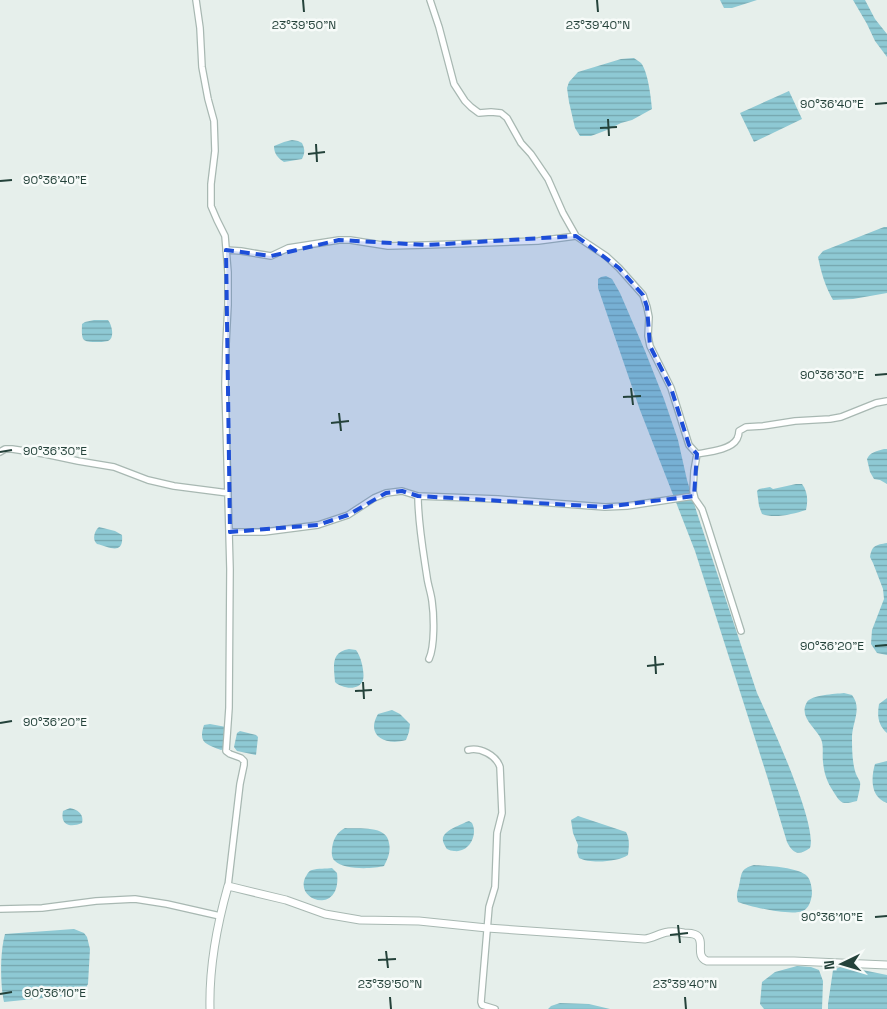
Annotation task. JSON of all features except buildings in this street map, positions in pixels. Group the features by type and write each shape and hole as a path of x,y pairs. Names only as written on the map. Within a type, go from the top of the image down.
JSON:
{"street":[{"path":"196,0 202,67 214,121 215,151 211,184 212,206 225,236 226,250 228,305 226,385 230,532 230,708 226,751 244,761 228,886 220,916 210,988 210,1009"},
{"path":"430,0 454,84 471,107 479,113 500,113 507,118 521,143 548,179 576,236 606,256 643,295 649,317 648,336 650,346 671,388 689,445 697,454"},
{"path":"226,250 271,256 288,248 339,240 388,246 427,246 538,241 576,236"},
{"path":"697,454 719,450 730,445 738,438 739,431 746,427 795,420 841,417 876,403 887,401"},
{"path":"0,452 12,448 114,468 148,480 174,486 228,493"},
{"path":"697,454 694,471 694,496 706,521 741,631"},
{"path":"230,532 264,532 318,526 348,515 374,498 386,493 402,491 418,496 498,499 605,507 627,506 694,496"},
{"path":"418,496 420,528 432,600 433,647 429,659"},
{"path":"468,750 477,749 492,756 498,761 500,767 502,814 497,833 495,887 489,907 481,1003 495,1009"},
{"path":"228,886 286,900 324,914 360,920 419,921 487,928 645,939 654,938 666,932 694,934 700,940 701,956 707,962 794,961 887,965"},
{"path":"0,909 42,908 96,901 135,899 220,916"}],"highlighted area":[{"path":"576,236 619,268 643,295 647,307 650,346 671,388 689,445 697,454 694,496 605,507 418,496 402,491 386,493 348,515 318,525 230,532 226,250 271,256 339,240 427,245"}],"water":[{"path":"720,0 757,0 732,8 724,8"},
{"path":"853,0 865,0 875,19 887,34 887,57 875,41"},
{"path":"634,58 641,63 646,72 652,109 632,120 591,136 580,136 575,128 569,102 567,88 569,82 578,72 621,59"},
{"path":"789,91 802,119 754,142 740,113"},
{"path":"292,140 302,143 304,147 303,157 302,159 284,162 277,156 274,146"},
{"path":"887,227 887,293 853,299 833,300 824,279 818,257 823,251"},
{"path":"606,276 612,279 620,293 664,399 678,440 697,513 757,693 800,796 811,836 810,848 803,852 794,851 787,842 695,551 640,410 598,288 598,279"},
{"path":"94,320 108,320 111,325 112,337 108,341 90,342 83,339 82,324"},
{"path":"887,449 887,484 874,479 867,459 872,453"},
{"path":"802,484 805,490 806,510 778,516 762,514 757,491 759,489 770,487 773,489"},
{"path":"99,527 122,535 121,546 111,548 97,544 94,536"},
{"path":"887,543 887,655 877,653 871,644 872,630 884,599 883,589 870,557 875,546"},
{"path":"349,649 356,650 363,669 361,684 350,688 335,682 334,666 334,661 339,653"},
{"path":"844,693 852,695 857,710 852,736 852,750 856,775 860,782 857,801 848,803 840,801 829,784 824,770 821,739 805,713 805,707 809,700 824,695"},
{"path":"887,698 887,733 880,723 878,712 879,704"},
{"path":"392,710 400,714 410,724 406,740 391,742 376,733 374,728 378,714"},
{"path":"210,724 226,727 224,749 221,750 211,746 203,739 202,731 204,725"},
{"path":"240,731 258,737 256,755 237,751 234,747 237,733"},
{"path":"887,761 887,803 881,800 875,792 873,773 875,764"},
{"path":"70,808 80,813 82,823 70,825 65,822 62,816 63,811"},
{"path":"578,816 626,832 629,840 628,855 604,861 590,861 579,858 577,852 578,845 573,833 571,820"},
{"path":"469,821 474,827 474,832 468,846 460,851 447,849 443,841 445,834 451,829"},
{"path":"345,828 365,828 383,833 387,837 390,849 384,866 373,868 351,867 344,866 335,861 332,855 333,843 338,834"},
{"path":"754,865 790,869 807,876 812,894 807,908 797,912 780,912 738,902 737,894 742,872"},
{"path":"332,868 337,873 337,886 333,895 319,900 312,898 306,893 304,886 308,873 314,869"},
{"path":"74,929 84,933 90,949 88,984 84,991 63,996 4,1002 1,968 5,934"},
{"path":"797,966 811,967 819,970 823,981 822,1009 764,1009 760,1004 762,982 775,972"},
{"path":"843,966 887,975 887,1009 828,1009 833,970"},
{"path":"560,1003 589,1004 610,1009 548,1009"}]}
